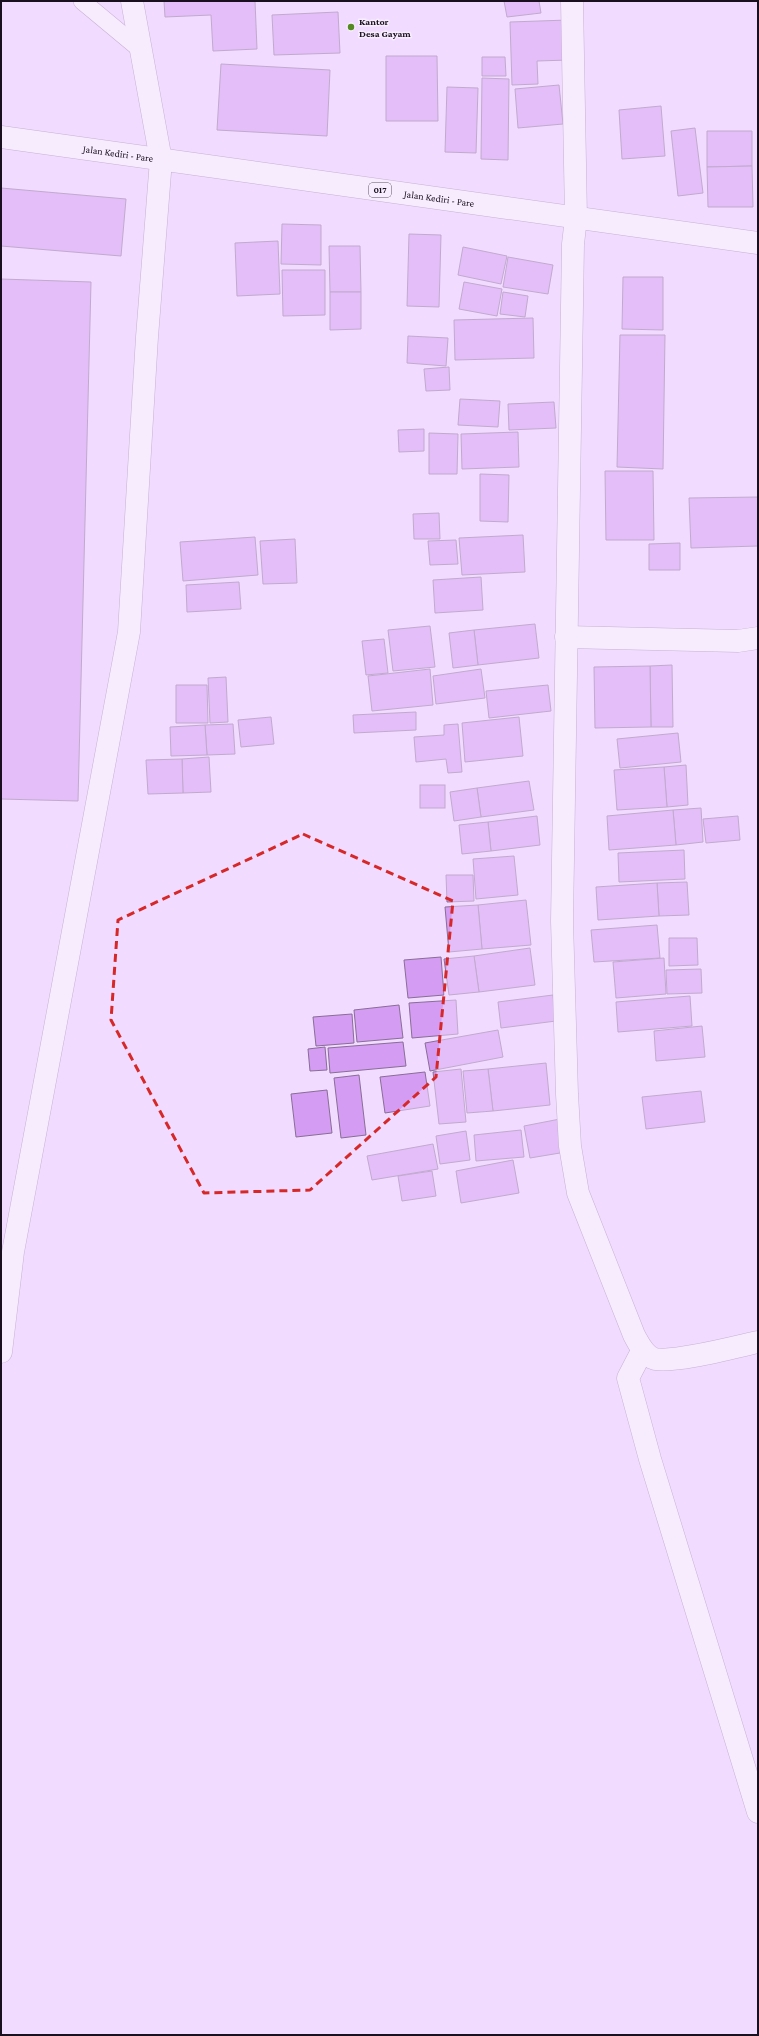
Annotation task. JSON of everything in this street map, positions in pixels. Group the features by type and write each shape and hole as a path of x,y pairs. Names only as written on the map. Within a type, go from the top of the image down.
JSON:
{"street":[{"path":"1,1352 13,1252 129,632 147,337 161,160 132,1"},
{"path":"572,1 576,218 573,252 562,921 570,1146 578,1193 634,1335 642,1351 654,1359 672,1359 758,1342"},
{"name":"Jalan Kediri - Pare","path":"1,137 758,244"},
{"path":"566,637 738,641 758,638"},
{"path":"642,1351 628,1378 650,1460 758,1812"}],"lane":[{"path":"82,1 141,50"}],"highlighted area":[{"path":"303,834 453,901 436,1077 310,1190 204,1193 111,1020 118,920"}],"building":[{"path":"164,1 255,1 257,49 213,51 211,15 165,17"},
{"path":"504,1 539,1 541,13 507,17"},
{"path":"338,12 340,53 274,55 272,15"},
{"path":"568,20 569,60 537,61 538,84 512,85 510,22"},
{"path":"386,56 437,56 438,121 386,121"},
{"path":"482,57 505,57 506,76 482,76"},
{"path":"221,64 330,70 327,136 217,130"},
{"path":"482,78 509,79 508,160 481,159"},
{"path":"559,85 563,124 518,128 515,89"},
{"path":"447,87 478,88 476,153 445,152"},
{"path":"661,106 665,156 622,159 619,110"},
{"path":"695,128 703,193 678,196 671,131"},
{"path":"707,131 752,131 752,166 707,167"},
{"path":"752,166 753,207 708,207 707,167"},
{"path":"1,188 126,199 121,256 1,246"},
{"path":"282,224 321,225 321,265 281,264"},
{"path":"409,234 441,235 439,307 407,306"},
{"path":"278,241 280,294 237,296 235,243"},
{"path":"329,246 360,246 361,292 330,292"},
{"path":"463,247 507,256 501,284 458,275"},
{"path":"508,257 553,265 548,294 503,287"},
{"path":"282,270 325,270 325,315 283,316"},
{"path":"623,277 663,277 663,330 622,329"},
{"path":"1,279 91,282 78,801 1,799"},
{"path":"464,282 502,289 497,316 459,309"},
{"path":"330,292 361,292 361,329 330,330"},
{"path":"503,292 528,296 525,317 500,314"},
{"path":"533,318 534,358 455,360 454,320"},
{"path":"620,335 665,335 663,469 617,467"},
{"path":"408,336 448,338 446,366 407,363"},
{"path":"449,367 450,390 426,391 424,369"},
{"path":"460,399 500,401 498,427 458,425"},
{"path":"554,402 556,428 509,430 508,404"},
{"path":"424,429 424,451 399,452 398,430"},
{"path":"518,432 519,467 462,469 461,434"},
{"path":"429,433 458,434 457,474 429,474"},
{"path":"605,471 653,471 654,540 606,540"},
{"path":"480,474 509,475 508,522 480,521"},
{"path":"758,497 758,546 691,548 689,498"},
{"path":"439,513 440,539 414,539 413,514"},
{"path":"523,535 525,572 462,575 459,538"},
{"path":"255,537 258,575 183,581 180,542"},
{"path":"295,539 297,583 263,584 260,541"},
{"path":"456,540 458,564 430,565 428,541"},
{"path":"680,543 680,570 649,570 649,544"},
{"path":"481,577 483,610 435,613 433,580"},
{"path":"239,582 241,609 187,612 186,585"},
{"path":"535,624 539,658 478,665 474,630"},
{"path":"430,626 435,667 393,671 388,630"},
{"path":"474,630 478,665 453,668 449,633"},
{"path":"384,639 388,673 366,675 362,641"},
{"path":"672,665 673,727 651,727 650,666"},
{"path":"650,666 651,727 595,728 594,667"},
{"path":"430,669 433,705 372,711 368,676"},
{"path":"481,669 485,698 436,704 433,676"},
{"path":"226,677 228,722 210,723 208,678"},
{"path":"176,685 207,685 208,723 176,723"},
{"path":"548,685 551,711 489,718 486,691"},
{"path":"416,712 416,730 354,733 353,715"},
{"path":"271,717 274,744 241,747 238,720"},
{"path":"519,717 523,756 465,762 462,723"},
{"path":"233,724 235,754 207,755 205,725"},
{"path":"458,724 462,772 448,773 446,759 416,762 414,737 444,735 444,725"},
{"path":"205,725 207,755 171,756 170,727"},
{"path":"678,733 681,762 620,768 617,739"},
{"path":"209,757 211,792 183,793 182,759"},
{"path":"182,759 183,793 148,794 146,760"},
{"path":"686,765 688,805 667,807 664,767"},
{"path":"664,767 667,807 617,810 614,770"},
{"path":"529,781 534,810 481,817 477,788"},
{"path":"420,785 445,785 445,808 420,808"},
{"path":"477,788 481,817 454,821 450,792"},
{"path":"701,808 703,842 676,845 673,810"},
{"path":"673,810 676,845 609,850 607,816"},
{"path":"537,816 540,845 491,851 488,822"},
{"path":"738,816 740,840 706,843 703,819"},
{"path":"488,822 491,851 462,854 459,825"},
{"path":"684,850 685,879 619,882 618,853"},
{"path":"514,856 518,895 476,899 473,859"},
{"path":"446,875 473,875 474,901 447,902"},
{"path":"687,882 689,915 659,916 657,883"},
{"path":"657,883 659,916 598,920 596,887"},
{"path":"526,900 531,945 482,949 478,905"},
{"path":"478,905 482,949 449,952 445,907"},
{"path":"657,925 660,958 594,962 591,930"},
{"path":"669,938 697,938 698,965 669,966"},
{"path":"530,948 535,985 479,992 474,956"},
{"path":"474,956 479,992 449,995 444,959"},
{"path":"441,957 444,995 408,998 404,960"},
{"path":"664,958 666,994 616,998 613,962"},
{"path":"701,969 702,993 667,994 666,970"},
{"path":"553,995 556,1021 501,1028 498,1002"},
{"path":"690,996 692,1026 618,1032 616,1002"},
{"path":"456,1000 458,1034 412,1038 409,1003"},
{"path":"399,1005 403,1038 357,1042 354,1010"},
{"path":"352,1014 354,1043 316,1046 313,1017"},
{"path":"702,1026 705,1057 656,1061 654,1031"},
{"path":"498,1030 503,1057 430,1071 425,1043"},
{"path":"403,1042 406,1066 330,1073 328,1048"},
{"path":"325,1047 327,1070 310,1071 308,1049"},
{"path":"546,1063 550,1105 493,1111 488,1069"},
{"path":"461,1069 466,1122 439,1124 433,1072"},
{"path":"488,1069 493,1111 467,1113 463,1071"},
{"path":"425,1072 430,1106 385,1113 380,1077"},
{"path":"359,1075 366,1135 341,1138 334,1078"},
{"path":"327,1090 332,1133 296,1137 291,1094"},
{"path":"701,1091 705,1122 646,1129 642,1097"},
{"path":"560,1119 566,1152 530,1158 524,1126"},
{"path":"521,1130 524,1157 476,1161 474,1135"},
{"path":"466,1131 470,1160 440,1164 436,1136"},
{"path":"433,1144 438,1169 372,1180 367,1156"},
{"path":"513,1160 519,1193 461,1203 456,1171"},
{"path":"432,1171 436,1196 402,1201 398,1176"}],"place":[{"name":"Kantor Desa Gayam","path":"351,27"}]}
